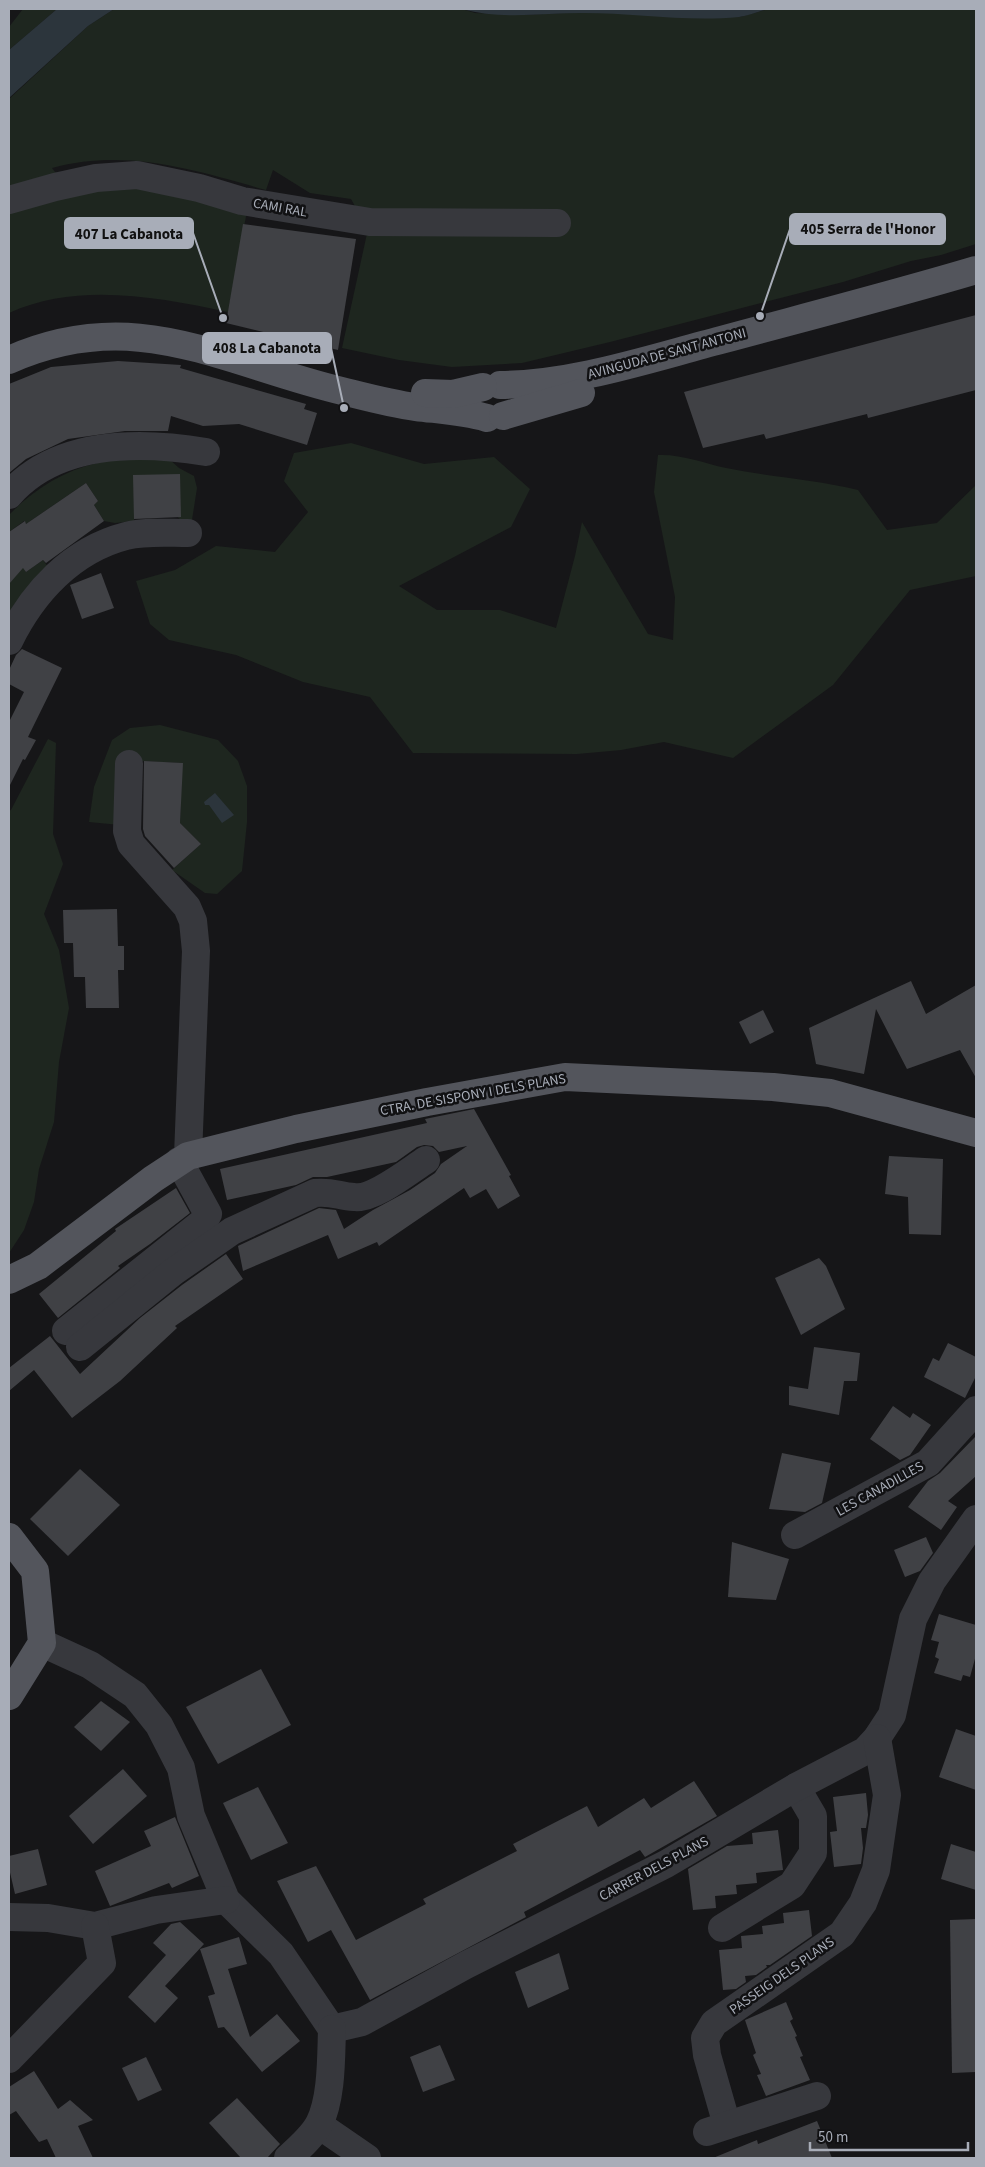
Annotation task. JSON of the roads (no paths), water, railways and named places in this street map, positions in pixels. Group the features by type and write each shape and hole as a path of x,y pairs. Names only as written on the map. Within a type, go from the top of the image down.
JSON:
{"main road":[{"name":"AVINGUDA DE SANT ANTONI","path":"9,342 63,326 92,321 125,321 166,326 200,334 353,382 399,390 453,394 491,386 555,382 609,370 874,300 976,270"},
{"name":"AVINGUDA DE SANT ANTONI","path":"495,417 976,285"},
{"path":"9,360 44,346 76,339 103,336 136,336 188,345 340,390 415,407 495,417 510,408 511,401 508,392 491,386"},
{"name":"CTRA. DE SISPONY I DELS PLANS","path":"9,1280 38,1266 153,1179 189,1157 305,1127 427,1102 565,1077 774,1087 830,1093 976,1133"},
{"path":"9,1537 35,1571 42,1643 9,1696"}],"street":[{"name":"CAMI RAL","path":"9,200 88,180 137,175 199,188 242,201 370,222 557,223"},
{"path":"9,495 18,485 36,472 78,453 99,449 153,445 206,452"},
{"path":"9,641 19,621 38,593 59,571 92,549 127,536 156,533 188,533"},
{"path":"129,764 127,831 131,844 187,907 193,921 196,951 189,1157 208,1214 203,1222 73,1339 232,1231 315,1194 326,1192 354,1198 368,1196 426,1160"},
{"path":"189,1157 232,1231"},
{"name":"LES CANADILLES","path":"795,1535 928,1463 976,1410"},
{"name":"CARRER DELS PLANS","path":"332,2029 362,2022 466,1965 666,1864 796,1787 864,1751 892,1715 913,1619 932,1581 976,1519"},
{"path":"42,1643 90,1665 135,1695 159,1725 181,1768 190,1816 226,1900 281,1954 332,2029 331,2063 326,2102 319,2125 288,2158"},
{"name":"PASSEIG DELS PLANS","path":"817,2096 717,2128 705,2038 714,2023 842,1934 863,1903 876,1870 887,1795 876,1738"},
{"path":"722,1928 792,1885 813,1853 813,1816 796,1787"},
{"path":"9,1917 48,1918 95,1926 156,1910 226,1900"},
{"path":"9,2059 102,1964 95,1926"},
{"path":"319,2125 367,2158"}],"place":[{"name":"405 Serra de l'Honor","path":"760,316"},
{"name":"407 La Cabanota","path":"223,318"},
{"name":"408 La Cabanota","path":"344,408"}]}
